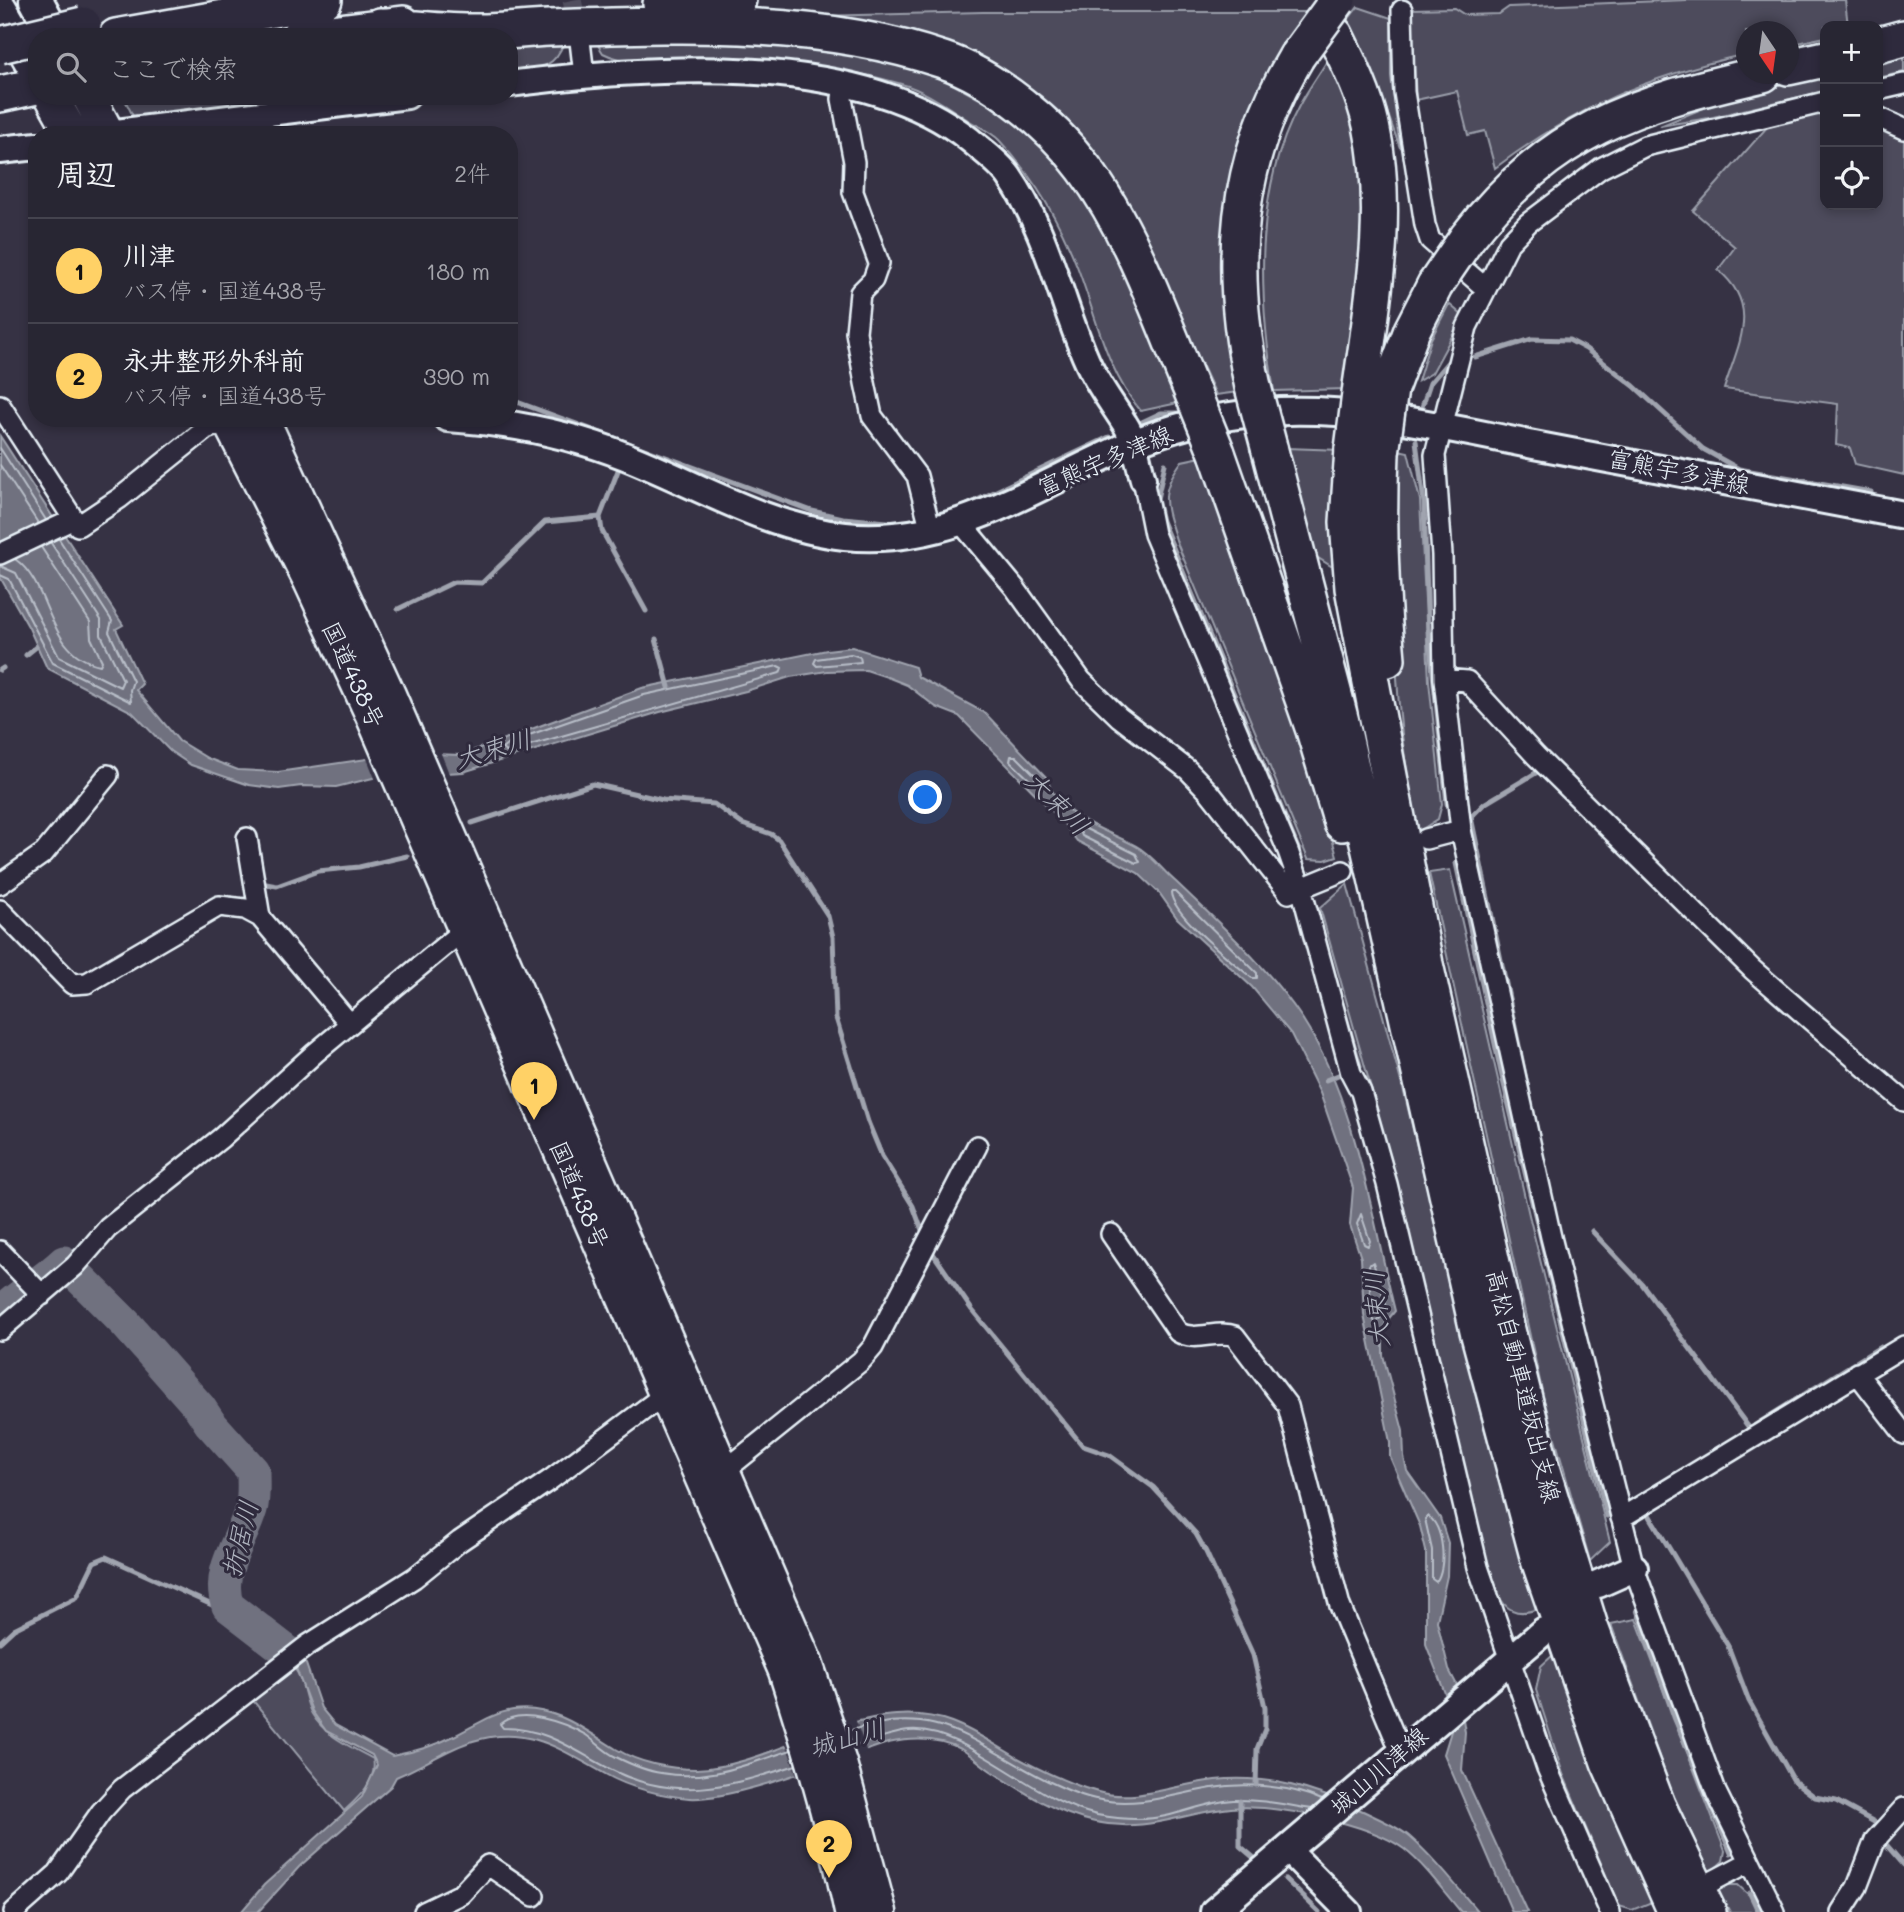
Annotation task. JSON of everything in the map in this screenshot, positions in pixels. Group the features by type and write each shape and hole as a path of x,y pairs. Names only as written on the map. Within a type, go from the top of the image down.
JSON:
{"highway":[{"path":"36,0 67,28"},
{"path":"81,28 187,0"},
{"path":"167,28 324,0"},
{"path":"365,28 603,6 738,0"},
{"path":"1338,0 1297,56 1268,110 1249,171 1240,223 1237,277 1241,335 1341,722 1424,1098"},
{"path":"0,8 28,56"},
{"path":"380,26 411,28"},
{"path":"518,30 610,26 737,26 836,35 945,61 977,77 1032,114 1082,165 1107,201 1130,246 1217,453 1314,730 1424,1098"},
{"path":"1335,35 1355,76 1371,123 1380,183 1381,242 1375,387"},
{"path":"1883,44 1904,38"},
{"path":"0,45 28,39"},
{"path":"0,61 28,55"},
{"path":"1799,65 1820,60"},
{"path":"1375,387 1412,330 1435,285 1467,239 1520,179 1579,134 1624,113 1693,90 1736,80"},
{"path":"0,94 28,88"},
{"path":"56,105 68,126"},
{"path":"92,105 102,126"},
{"name":"高松自動車道坂出支線","path":"1375,387 1367,451 1378,524 1379,586 1452,1091 1542,1471 1590,1627 1632,1746 1711,1896"},
{"name":"国道438号","path":"236,427 299,559 382,708"},
{"name":"国道438号","path":"266,427 422,803 714,1479 785,1671 816,1728 880,1912"},
{"name":"高松自動車道坂出支線","path":"1424,1098 1478,1331 1539,1560 1609,1762 1676,1912"},
{"name":"国道438号","path":"829,1766 851,1912"}],"main road":[{"path":"0,150 28,147"},
{"name":"富熊宇多津線","path":"518,426 576,439 622,454 777,520 845,536 899,536 928,521 962,524 1132,443 1218,419 1253,413 1344,413 1440,428 1904,515"},
{"path":"1598,1584 1634,1569"},
{"name":"城山川津線","path":"1214,1912 1544,1631"}],"street":[{"path":"1402,10 1406,105 1425,225 1430,240 1484,287"},
{"path":"580,41 584,75"},
{"path":"518,83 649,71 764,74 844,83 879,91 921,108 954,127 1008,175 1041,234 1087,360 1111,407 1126,425 1143,479 1154,534 1306,886 1347,1059 1362,1092 1387,1184 1456,1481 1504,1663 1610,1912"},
{"path":"844,83 842,99 854,163 853,192 879,263 873,280 860,293 856,332 865,383 872,416 917,476 928,521"},
{"path":"1883,89 1904,84"},
{"path":"1775,1912 1711,1779 1634,1569 1550,1237 1461,830 1444,679 1442,555 1434,455 1467,327 1484,287 1509,243 1528,223 1601,168 1645,146 1820,103"},
{"path":"169,126 336,105"},
{"path":"1883,119 1904,129"},
{"path":"0,405 71,521 78,526 120,498 211,427"},
{"path":"0,555 71,521"},
{"path":"962,524 1015,588 1081,680 1119,717 1168,754 1210,793 1289,893 1343,871"},
{"path":"1444,679 1467,681 1536,756 1753,970 1904,1101"},
{"path":"0,884 44,853 108,775"},
{"path":"1415,839 1461,830"},
{"path":"247,838 260,917"},
{"path":"0,910 72,984 78,984 87,983 219,906 245,909 260,917 350,1024"},
{"path":"0,1330 35,1288 71,1269 108,1228 221,1138 350,1024 474,922"},
{"path":"714,1479 861,1362 873,1347 977,1146"},
{"path":"1111,1234 1178,1332 1191,1337 1227,1333 1235,1336 1288,1406 1340,1606 1405,1749"},
{"path":"0,1251 35,1288"},
{"path":"1620,1518 1904,1346"},
{"path":"1857,1373 1904,1434"},
{"path":"14,1912 58,1873 101,1812 122,1789 293,1657 414,1577 675,1388"},
{"path":"1841,1912 1857,1887 1875,1840 1904,1808"},
{"path":"1287,1849 1349,1912"},
{"path":"1711,1896 1749,1862"},
{"path":"424,1912 461,1894 488,1866 534,1896"}],"shaded area":[{"path":"1687,0 1845,0 1847,21 1820,21 1820,38 1799,43 1799,21 1736,21 1736,56 1676,73 1614,96 1555,127 1495,168 1485,131 1468,135 1457,91 1416,100 1411,9 1454,8 1465,15 1499,14 1509,7"},
{"path":"1358,7 1391,18 1391,76 1400,148 1368,58 1344,25"},
{"path":"983,12 1310,12 1265,88 1238,392 1216,395 1127,202 1102,166 1045,106 777,17"},
{"path":"564,42 549,63 518,71 518,44"},
{"path":"596,42 732,43 852,53 901,62 947,81 987,103 1023,127 1087,192 1187,401 1141,411 1110,360 1070,249 1034,184 996,137 939,101 908,86 828,68 746,61 624,60 603,53"},
{"path":"1904,52 1904,72 1883,77 1883,57"},
{"path":"1330,56 1347,85 1368,185 1346,389 1274,391 1263,283 1267,209 1284,139 1303,100"},
{"path":"1820,73 1820,92 1709,118 1660,126 1716,103 1783,84 1799,84 1799,79"},
{"path":"128,105 253,105 142,120 133,116"},
{"path":"1807,114 1820,115 1820,210 1883,210 1883,130 1904,137 1904,475 1855,464 1850,448 1836,445 1838,404 1724,389 1740,341 1743,312 1739,297 1718,270 1735,247 1693,211 1768,126"},
{"path":"1449,304 1463,316 1432,373 1418,381 1431,339"},
{"path":"1286,448 1341,450 1339,571 1315,556"},
{"path":"1394,449 1408,452 1420,500 1429,681 1442,804 1438,819 1419,831 1402,737 1398,689 1394,593"},
{"path":"1201,457 1308,755 1337,856 1325,860 1308,859 1177,543 1167,510 1169,483 1182,461"},
{"path":"1450,870 1529,1215 1610,1542 1590,1561 1544,1400 1429,873"},
{"path":"1347,884 1406,1100 1481,1417 1537,1609 1524,1612 1514,1611 1506,1606 1495,1588 1484,1555 1377,1109 1320,908"},
{"path":"1636,1619 1725,1851 1723,1861 1710,1873 1672,1792 1611,1624"},
{"path":"1553,1655 1613,1813 1652,1902 1632,1910 1619,1906 1563,1774 1536,1690 1541,1666"},
{"path":"291,1665 299,1676 312,1714 324,1729 373,1759 370,1782 344,1811 250,1697"},
{"path":"1738,1885 1749,1895 1757,1912 1730,1912 1717,1888"}],"water":[{"name":"大束川","path":"0,436 123,625 116,629 142,684 136,690 179,741 207,758 238,770 278,772 408,753 461,755 642,688 852,647 915,667 918,677 985,713 1047,778 1052,791 1071,812 1136,846 1152,858 1243,947 1289,999 1321,1051 1349,1122 1370,1198 1395,1311 1386,1322 1383,1355 1403,1431 1407,1471 1440,1518 1448,1543 1447,1576 1437,1621 1449,1670 1458,1687 1465,1732 1462,1770 1527,1912 1512,1912 1444,1754 1452,1728 1446,1696 1426,1644 1426,1551 1420,1526 1390,1457 1390,1442 1364,1315 1361,1258 1350,1225 1353,1188 1320,1093 1291,1034 1252,987 1177,918 1160,894 1138,873 1077,841 1061,820 959,716 936,707 907,685 866,670 827,671 790,677 660,712 463,772 377,777 336,787 301,786 279,789 249,785 191,765 170,751 132,712 47,668 29,628 0,577"},
{"name":"城山川","path":"258,1622 306,1664 321,1708 335,1725 392,1756 431,1746 490,1717 513,1710 542,1711 568,1720 625,1754 644,1761 675,1768 696,1769 745,1760 871,1718 896,1715 931,1716 959,1725 1046,1772 1098,1792 1113,1795 1142,1794 1200,1782 1254,1779 1291,1785 1327,1796 1405,1833 1437,1864 1478,1912 1461,1912 1412,1856 1389,1840 1369,1831 1295,1812 1249,1807 1213,1810 1148,1824 1114,1825 1095,1822 1067,1814 1041,1801 1015,1787 961,1749 934,1741 906,1740 888,1743 760,1786 733,1793 689,1798 636,1787 616,1780 543,1742 511,1736 463,1744 396,1777 391,1786 300,1866 258,1912 241,1912 264,1885 362,1797 377,1765 372,1755 326,1731 312,1711 296,1668 251,1627"}],"pier":[{"path":"408,750 440,751 450,776 376,781 366,756"},
{"path":"855,1718 867,1753 797,1776 785,1740"}],"waterway":[{"path":"1475,357 1532,339 1569,340 1586,349 1634,386 1703,449 1739,469 1871,492"},
{"path":"1421,410 1430,383 1448,362"},
{"path":"518,402 812,511 843,518 898,523"},
{"path":"1403,407 1422,409"},
{"path":"1142,422 1161,413 1182,413"},
{"path":"965,506 1109,437"},
{"path":"1416,441 1424,503 1428,627 1447,804"},
{"path":"1165,464 1157,499 1162,521 1300,853 1306,875"},
{"path":"619,468 600,517 602,531 646,611"},
{"path":"398,609 454,582 482,583 545,522 600,517"},
{"path":"656,639 669,687"},
{"path":"26,655 36,647"},
{"path":"1536,1127 1471,817 1484,804 1539,771"},
{"path":"472,823 593,784 663,800 714,804 742,824 771,834 779,840 828,916 833,937 836,1018 868,1122 882,1156 913,1206 923,1233"},
{"path":"266,884 277,886 318,871 359,867 407,856"},
{"path":"1456,863 1501,1072 1607,1516"},
{"path":"1641,873 1664,895"},
{"path":"1333,972 1360,1066 1357,1067"},
{"path":"1326,1080 1343,1073"},
{"path":"1592,1231 1642,1284 1750,1429"},
{"path":"932,1252 972,1310 1083,1446 1109,1455 1153,1487 1196,1534 1253,1655 1265,1707 1265,1729 1257,1749 1256,1785"},
{"name":"折居川","path":"0,1313 64,1262 125,1323 200,1408 253,1471 252,1505 232,1554 225,1580 228,1606 288,1652"},
{"path":"1755,1425 1880,1347"},
{"path":"1648,1513 1728,1646 1749,1701 1794,1781 1815,1797 1836,1801 1878,1824"},
{"path":"0,1642 14,1629 77,1597 94,1562 106,1557 212,1605 228,1606"},
{"path":"1637,1610 1674,1717 1731,1853"},
{"path":"1240,1801 1240,1846 1253,1857"},
{"path":"1883,1841 1904,1865"},
{"path":"1285,1879 1319,1912"},
{"path":"1750,1893 1760,1912"}],"tunnel":[{"path":"572,0 579,33"}],"place":[{"name":"川津","path":"534,1120"},
{"name":"永井整形外科前","path":"829,1878"}]}
